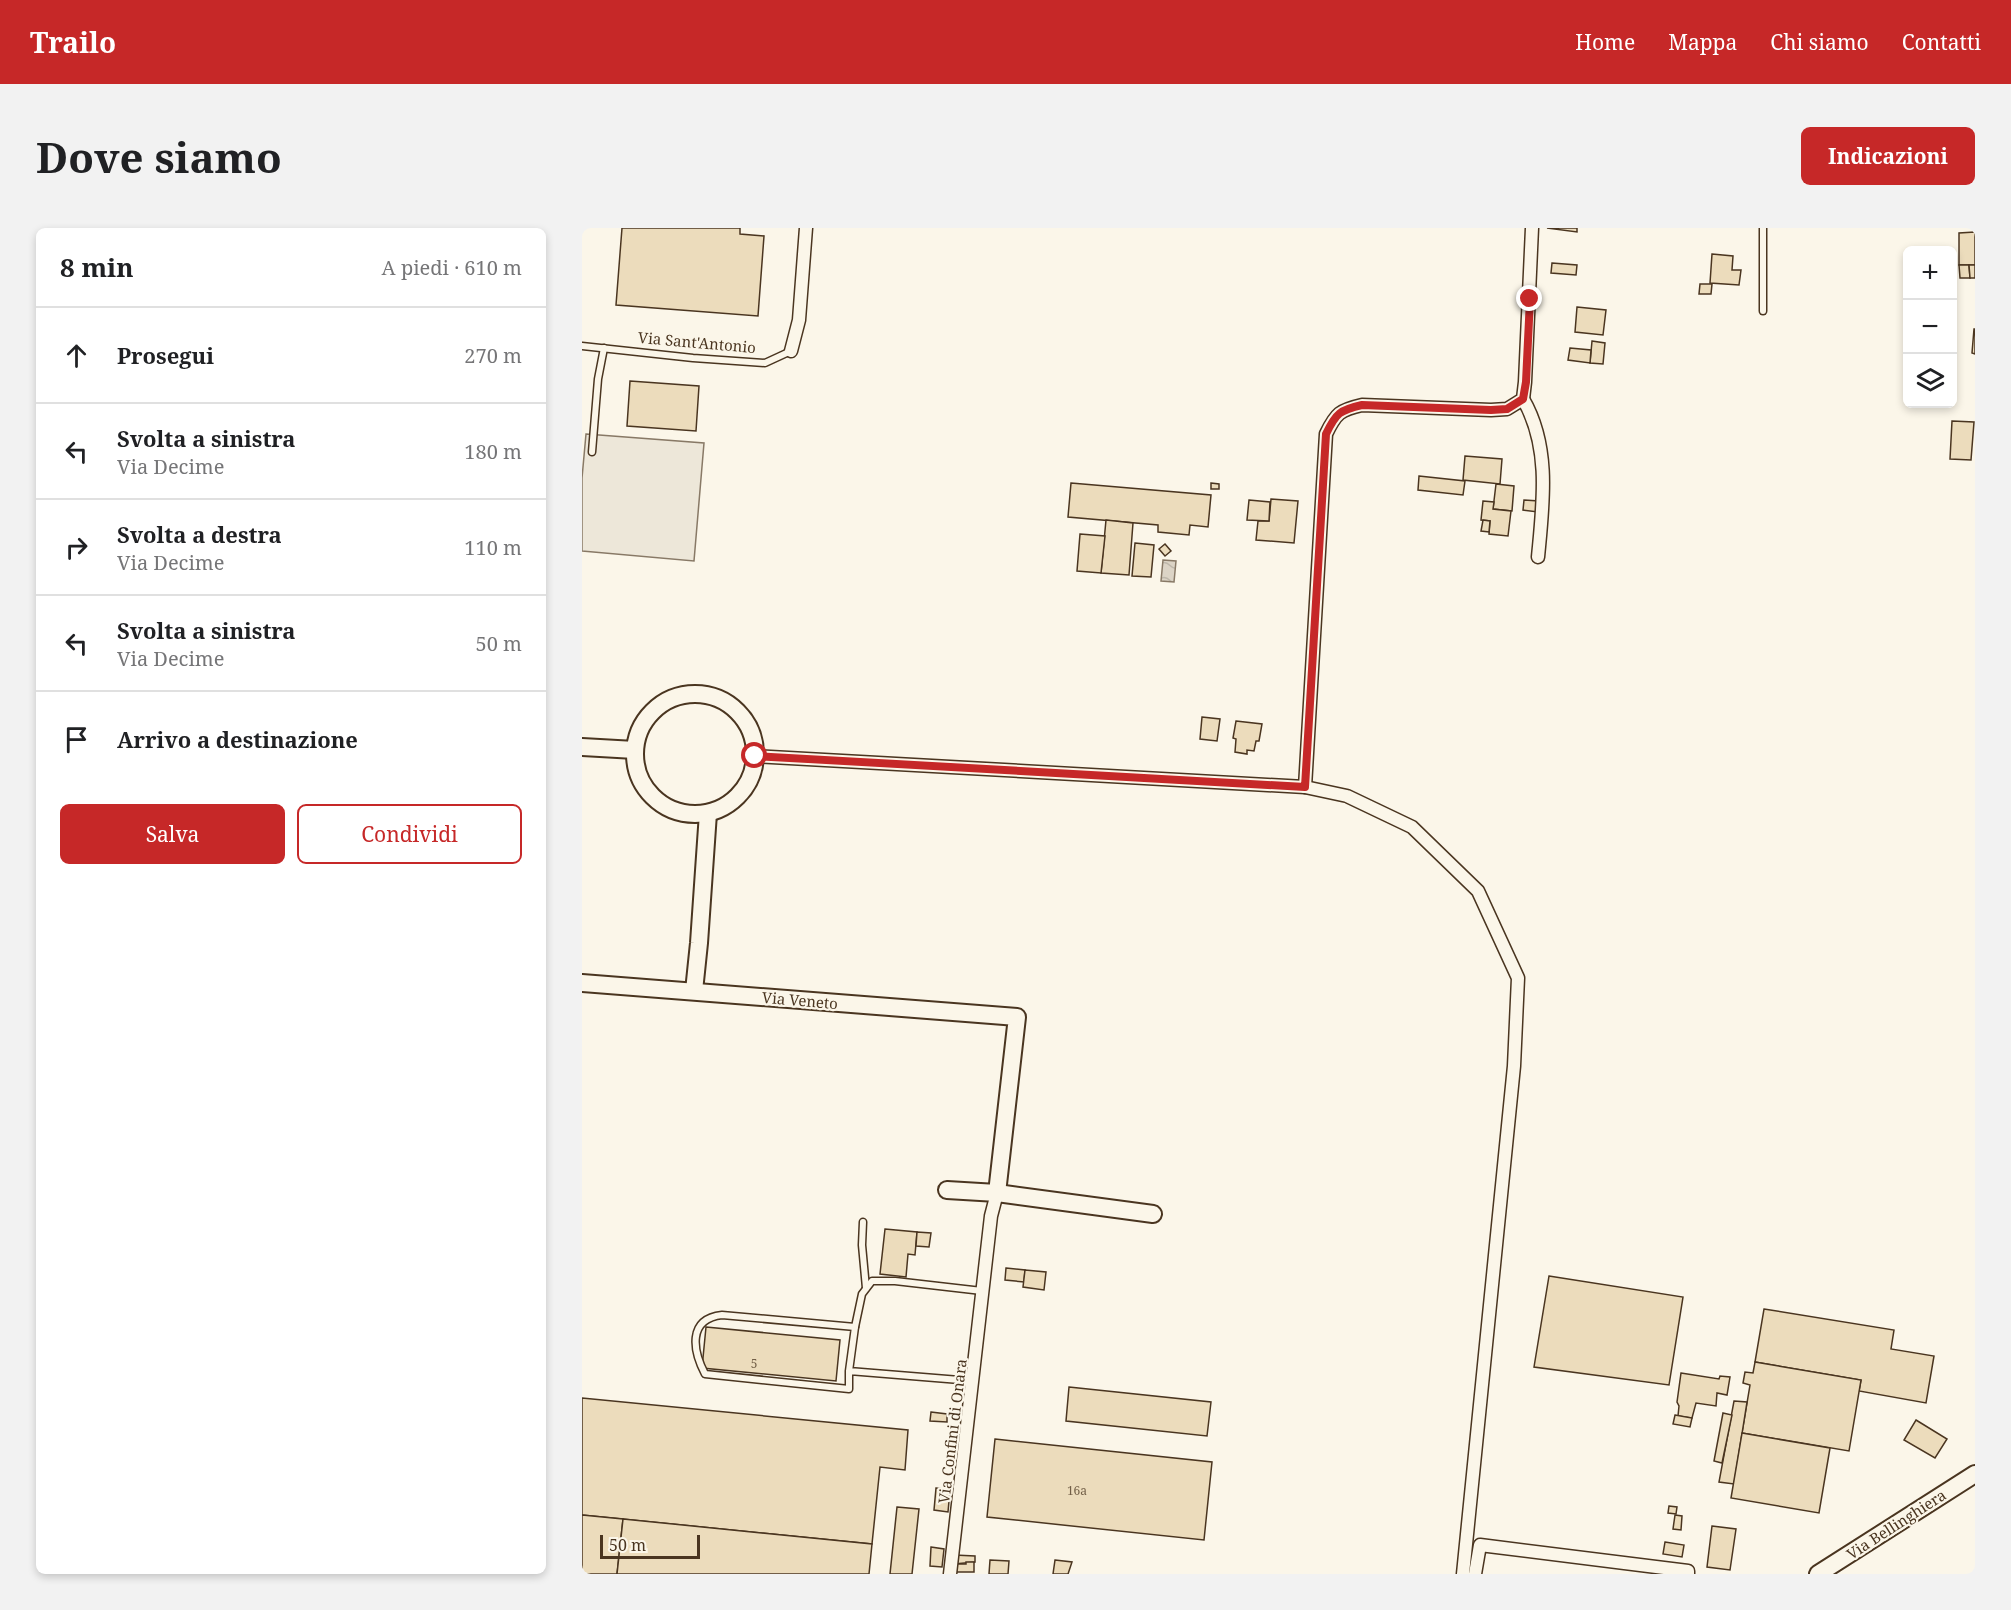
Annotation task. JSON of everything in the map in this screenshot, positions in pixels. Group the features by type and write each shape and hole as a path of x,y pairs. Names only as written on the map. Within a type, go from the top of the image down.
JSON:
{"street":[{"name":"Via Sant'Antonio","path":"791,351 799,320 806,228"},
{"path":"1532,228 1526,382 1523,399 1531,413 1542,459 1544,497 1538,557"},
{"path":"1305,787 1326,434 1334,417 1345,409 1362,405 1491,410 1507,409 1523,399"},
{"path":"694,694 712,696 730,705 744,719 752,737 755,756 751,776 741,793 726,806 708,813 690,814 672,810 656,800 644,786 637,768 635,750 639,732 648,717 661,705 677,697 694,694"},
{"path":"582,747 635,750"},
{"path":"755,756 1305,787 1347,796 1412,827 1478,891 1518,978 1514,1066 1463,1574"},
{"path":"694,991 708,813"},
{"name":"Via Veneto","path":"582,983 1017,1017 997,1193"},
{"path":"947,1190 997,1193 1153,1214"},
{"name":"Via Confini di Onara","path":"950,1574 991,1216 997,1193"},
{"name":"Via Bellinghiera","path":"1818,1574 1975,1474"},
{"path":"1475,1574 1480,1545 1688,1571 1688,1574"}],"lane":[{"path":"1763,228 1763,310"},
{"name":"Via Sant'Antonio","path":"582,346 765,363 791,351"},
{"path":"592,452 598,379 604,348"},
{"path":"863,1222 862,1245 867,1289"},
{"path":"855,1327 722,1315 710,1316 700,1326 694,1340 697,1359 705,1374 849,1389 855,1327 862,1294 872,1281 982,1291"},
{"path":"849,1371 973,1381"}],"shaded area":[{"path":"586,434 704,443 694,561 582,551 582,478"}],"water":[{"path":"1163,560 1176,561 1174,582 1161,581"}],"building":[{"path":"622,228 740,228 740,234 764,236 758,316 616,305"},
{"path":"1547,228 1577,228 1577,232"},
{"path":"1975,232 1975,265 1959,265 1959,233"},
{"path":"1712,254 1733,256 1732,270 1741,270 1739,285 1710,283"},
{"path":"1552,263 1577,265 1576,275 1551,273"},
{"path":"1959,265 1969,265 1970,278 1960,278"},
{"path":"1969,265 1975,265 1975,278 1970,278"},
{"path":"1700,284 1712,284 1711,294 1699,294"},
{"path":"1577,307 1606,310 1603,335 1575,332"},
{"path":"1975,329 1975,354 1972,353"},
{"path":"1592,341 1605,343 1603,364 1590,363"},
{"path":"1570,348 1591,350 1590,363 1568,360"},
{"path":"630,381 699,386 696,431 627,426"},
{"path":"1952,421 1974,422 1971,460 1950,459"},
{"path":"1465,456 1502,459 1500,484 1463,480"},
{"path":"1419,476 1465,481 1463,495 1418,490"},
{"path":"1071,483 1211,495 1208,527 1190,525 1189,535 1158,532 1158,525 1068,517"},
{"path":"1211,483 1219,484 1219,489 1211,489"},
{"path":"1496,484 1514,486 1512,511 1493,509"},
{"path":"1271,499 1298,501 1294,543 1256,540 1258,521 1269,521"},
{"path":"1249,500 1270,502 1269,521 1247,520"},
{"path":"1524,500 1539,501 1538,512 1523,510"},
{"path":"1483,501 1494,502 1493,509 1511,511 1508,536 1489,534 1490,521 1481,520"},
{"path":"1106,520 1133,523 1129,575 1101,573"},
{"path":"1483,520 1490,521 1489,532 1481,531"},
{"path":"1080,534 1105,536 1101,573 1077,571"},
{"path":"1135,543 1154,545 1151,577 1132,576"},
{"path":"1165,544 1171,551 1165,556 1159,549"},
{"path":"1202,717 1220,719 1217,741 1200,739"},
{"path":"1236,721 1262,724 1259,741 1256,741 1254,751 1247,750 1247,754 1235,752 1236,739 1233,738"},
{"path":"885,1229 917,1232 915,1255 908,1254 906,1277 880,1274"},
{"path":"917,1232 931,1233 929,1247 916,1246"},
{"path":"1006,1268 1025,1270 1024,1282 1005,1280"},
{"path":"1025,1270 1046,1272 1044,1290 1023,1287"},
{"path":"1549,1276 1683,1297 1669,1385 1534,1367"},
{"path":"1764,1309 1894,1330 1891,1349 1934,1356 1926,1403 1859,1391 1861,1380 1755,1362"},
{"path":"706,1327 840,1340 836,1381 702,1368"},
{"path":"1755,1362 1861,1380 1849,1451 1742,1433 1750,1385 1743,1383 1745,1372 1753,1373"},
{"path":"1681,1373 1719,1379 1720,1376 1730,1377 1727,1395 1717,1393 1716,1406 1696,1403 1692,1418 1678,1416 1677,1402"},
{"path":"1069,1387 1211,1402 1207,1436 1066,1421"},
{"path":"582,1398 908,1430 905,1470 880,1467 872,1544 582,1515"},
{"path":"1734,1401 1747,1402 1734,1484 1719,1482"},
{"path":"931,1412 947,1414 947,1422 930,1421"},
{"path":"1723,1413 1732,1415 1722,1463 1714,1461"},
{"path":"1675,1415 1692,1418 1690,1427 1673,1424"},
{"path":"1916,1420 1947,1439 1935,1458 1904,1440"},
{"path":"1742,1433 1830,1448 1819,1513 1731,1498"},
{"path":"995,1439 1212,1462 1204,1540 987,1517"},
{"path":"936,1488 950,1490 948,1512 934,1510"},
{"path":"1669,1506 1677,1507 1676,1514 1668,1513"},
{"path":"897,1507 919,1509 912,1574 890,1574"},
{"path":"582,1515 623,1519 617,1574 582,1574"},
{"path":"1675,1515 1682,1516 1681,1530 1673,1529"},
{"path":"623,1519 872,1544 869,1574 617,1574"},
{"path":"1712,1526 1736,1529 1730,1570 1707,1567"},
{"path":"1665,1542 1684,1545 1682,1557 1663,1554"},
{"path":"931,1547 944,1549 942,1567 930,1566"},
{"path":"954,1555 975,1556 975,1562 954,1564"},
{"path":"990,1560 1009,1561 1008,1574 989,1574"},
{"path":"1055,1560 1072,1562 1068,1574 1053,1574"},
{"path":"966,1562 974,1562 974,1572 953,1572 954,1564 966,1564"}],"route":[{"path":"755,756 1305,787 1326,434 1334,417 1345,409 1362,405 1491,410 1507,409 1523,399 1526,382 1530,299"}]}
